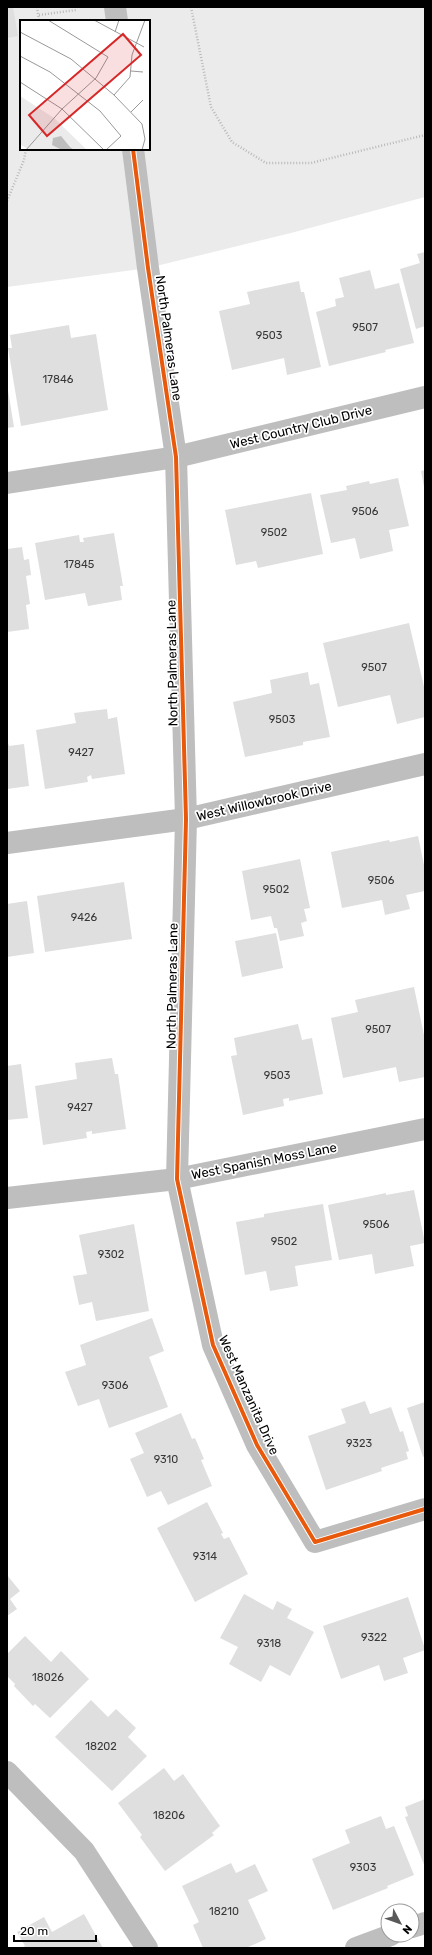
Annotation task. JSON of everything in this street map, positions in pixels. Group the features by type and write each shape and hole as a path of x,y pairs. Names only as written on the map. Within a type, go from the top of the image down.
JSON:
{"street":[{"path":"115,7 117,20"},
{"name":"North Palmeras Lane","path":"133,150 148,268 176,458 186,819 177,1179"},
{"name":"West Country Club Drive","path":"7,483 176,458 425,397"},
{"name":"West Willowbrook Drive","path":"7,843 186,819 425,764"},
{"name":"West Spanish Moss Lane","path":"7,1198 177,1179 425,1129"},
{"name":"West Manzanita Drive","path":"177,1179 214,1345 257,1445 315,1542 425,1510"},
{"path":"7,1772 84,1851 147,1948"},
{"path":"356,1948 380,1939"}],"path":[{"path":"37,7 39,20"},
{"path":"191,7 211,107 232,142 266,163 310,163 425,135"},
{"path":"39,16 76,10"},
{"path":"7,201 24,160 26,150"}],"shaded area":[{"path":"7,7 425,7 425,197 291,233 148,268 7,287"}],"building":[{"path":"13,7 18,36 7,38 7,8"},
{"path":"425,252 425,326 416,329 400,269 420,263 417,254"},
{"path":"370,270 375,289 399,283 414,343 385,350 386,352 329,366 316,312 336,306 335,299 344,297 339,278"},
{"path":"299,281 301,292 304,292 321,367 287,375 284,358 232,370 219,311 250,304 247,292"},
{"path":"69,325 71,338 96,334 108,410 21,426 8,348 12,348 10,335"},
{"path":"7,384 14,427 7,428"},
{"path":"425,470 425,487 424,487 421,471"},
{"path":"398,478 409,526 389,530 393,551 360,559 355,538 331,543 320,495 347,490 346,486 369,481 370,484"},
{"path":"311,493 323,554 258,568 256,561 236,565 225,510"},
{"path":"114,533 123,586 120,586 122,600 88,606 85,593 45,600 35,543 79,535 80,542 84,542 83,538"},
{"path":"22,547 24,560 29,559 31,575 26,576 30,604 26,605 29,629 7,632 7,549"},
{"path":"409,623 425,691 425,717 397,724 390,695 338,707 323,643"},
{"path":"308,672 310,685 319,683 330,737 303,742 303,745 245,757 233,702 272,693 270,680"},
{"path":"107,709 108,719 117,717 125,774 92,779 91,775 87,777 88,782 45,789 36,730 76,723 74,713"},
{"path":"7,740 9,746 24,744 29,786 7,789"},
{"path":"418,836 425,870 425,891 406,895 410,909 385,915 382,900 342,908 331,852 389,840 390,842"},
{"path":"300,859 310,908 304,909 307,921 301,923 304,936 280,941 277,928 274,928 271,916 251,920 242,871"},
{"path":"124,882 132,939 45,952 37,896"},
{"path":"27,901 34,953 7,957 7,904"},
{"path":"276,933 283,968 242,977 235,941"},
{"path":"414,987 425,1040 425,1077 399,1082 396,1067 343,1078 331,1018 358,1012 355,1000"},
{"path":"298,1024 302,1040 312,1038 323,1094 289,1101 289,1098 283,1099 284,1106 243,1115 231,1056 237,1055 234,1038"},
{"path":"112,1058 115,1074 118,1074 126,1129 92,1134 92,1131 86,1132 87,1138 43,1145 35,1086 77,1079 75,1063"},
{"path":"21,1064 28,1118 7,1120 7,1066"},
{"path":"414,1190 425,1243 410,1246 414,1266 375,1274 372,1254 339,1260 328,1205 386,1193 386,1195"},
{"path":"323,1204 332,1260 295,1266 298,1286 270,1291 266,1271 245,1275 236,1222 264,1217 264,1214"},
{"path":"134,1224 149,1311 96,1321 92,1302 79,1305 73,1276 87,1274 79,1235"},
{"path":"152,1318 164,1351 149,1357 168,1407 109,1428 99,1399 78,1406 65,1372 86,1365 80,1345"},
{"path":"365,1401 370,1414 391,1407 400,1432 403,1431 409,1451 406,1452 408,1459 381,1468 382,1471 326,1490 308,1436 346,1423 341,1409"},
{"path":"425,1402 425,1456 423,1457 407,1408"},
{"path":"181,1413 192,1439 195,1438 204,1459 201,1460 212,1486 168,1505 161,1491 147,1497 130,1459 144,1453 135,1433"},
{"path":"207,1502 223,1533 221,1534 224,1539 229,1537 248,1574 195,1602 157,1528"},
{"path":"7,1575 20,1591 10,1599 17,1609 7,1616"},
{"path":"244,1594 273,1610 277,1601 292,1609 287,1618 314,1632 290,1676 270,1665 261,1682 229,1664 238,1647 220,1638"},
{"path":"408,1597 425,1650 403,1658 408,1673 384,1681 379,1665 341,1679 323,1626"},
{"path":"25,1636 51,1662 61,1651 89,1679 50,1718 35,1704 33,1706 14,1686 15,1684 7,1676 7,1654"},
{"path":"91,1700 108,1717 116,1709 136,1728 128,1737 147,1756 112,1791 55,1737"},
{"path":"164,1768 174,1781 183,1774 220,1826 212,1833 214,1835 165,1871 140,1837 142,1835 118,1803"},
{"path":"425,1799 425,1867 405,1817 408,1816 405,1807"},
{"path":"381,1816 386,1829 394,1826 414,1875 387,1886 388,1888 333,1910 312,1859 350,1843 345,1830"},
{"path":"231,1863 236,1873 255,1864 268,1891 248,1900 266,1939 246,1948 203,1948 193,1925 199,1922 182,1886"},
{"path":"84,1914 103,1948 21,1948 25,1946 17,1932 44,1917 52,1932"}],"cycle path":[{"path":"133,150 148,268 176,457 186,819 177,1179 213,1345 257,1445 315,1542 425,1509"}]}
